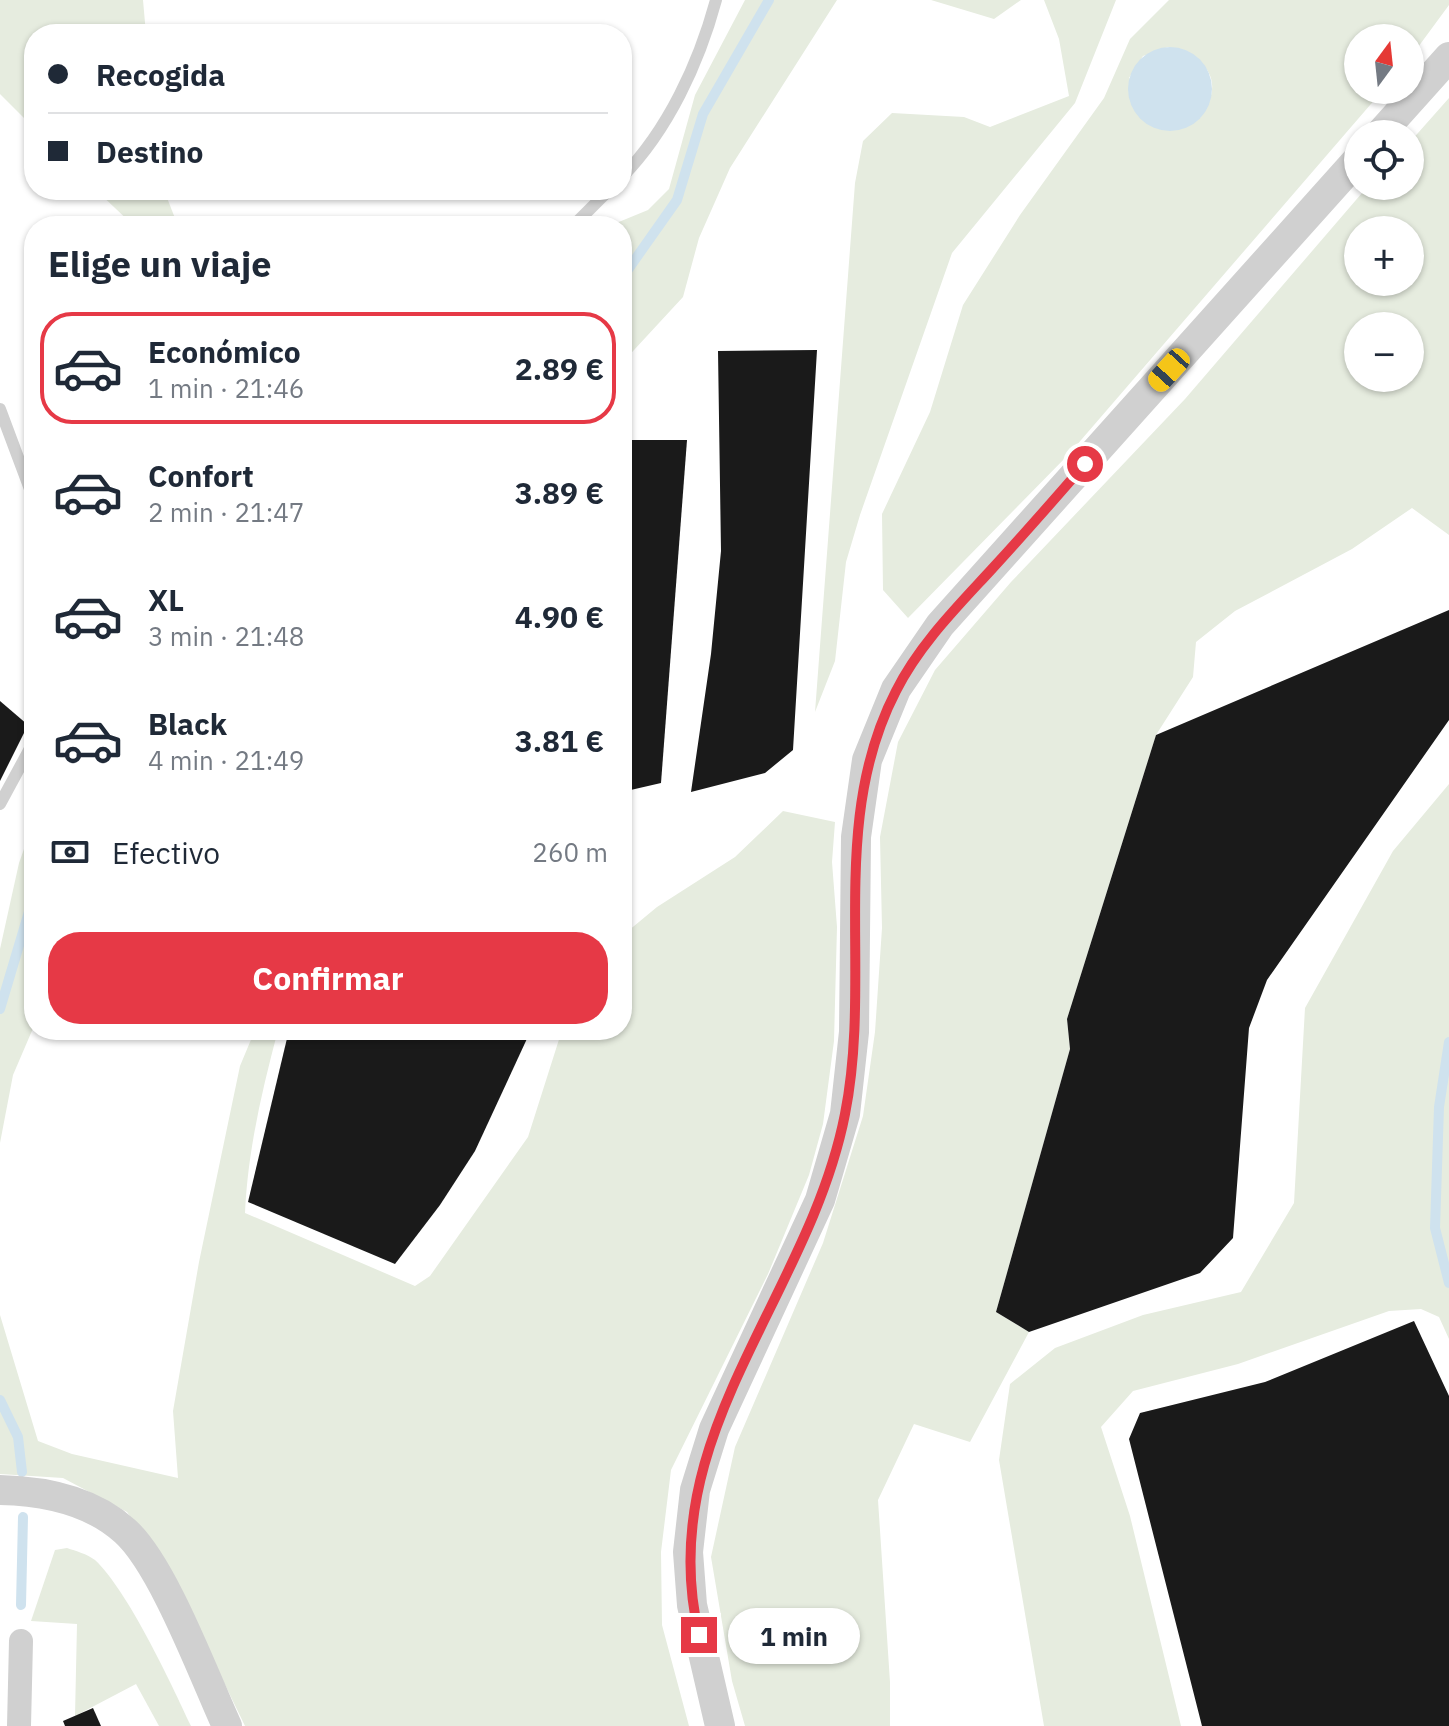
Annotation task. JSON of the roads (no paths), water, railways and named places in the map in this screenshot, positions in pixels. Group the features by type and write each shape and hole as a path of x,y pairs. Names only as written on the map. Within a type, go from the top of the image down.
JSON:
{"street":[{"path":"1393,120 1449,57"},
{"path":"720,1726 692,1605 688,1552 695,1490 714,1429 820,1200 845,1114 854,1032 856,837 867,760 896,689 940,625 1344,175"},
{"path":"0,1490 30,1490 80,1502 126,1531 159,1578 227,1726"},
{"path":"19,1726 21,1641"}],"lane":[{"path":"632,166 682,90 705,41 716,0"},
{"path":"583,216 599,200"},
{"path":"0,409 24,473"},
{"path":"0,804 24,760"}],"water":[{"path":"1170,47 1186,50 1200,59 1209,73 1212,89 1209,105 1200,119 1186,128 1170,131 1154,128 1140,119 1131,105 1128,89 1131,73 1140,59 1154,50"}],"waterway":[{"path":"632,264 677,200 703,114 769,0"},
{"path":"0,1009 24,929"},
{"path":"1449,1042 1439,1107 1435,1228 1449,1283"},
{"path":"0,1400 18,1437 22,1472"},
{"path":"21,1605 23,1517"}]}
